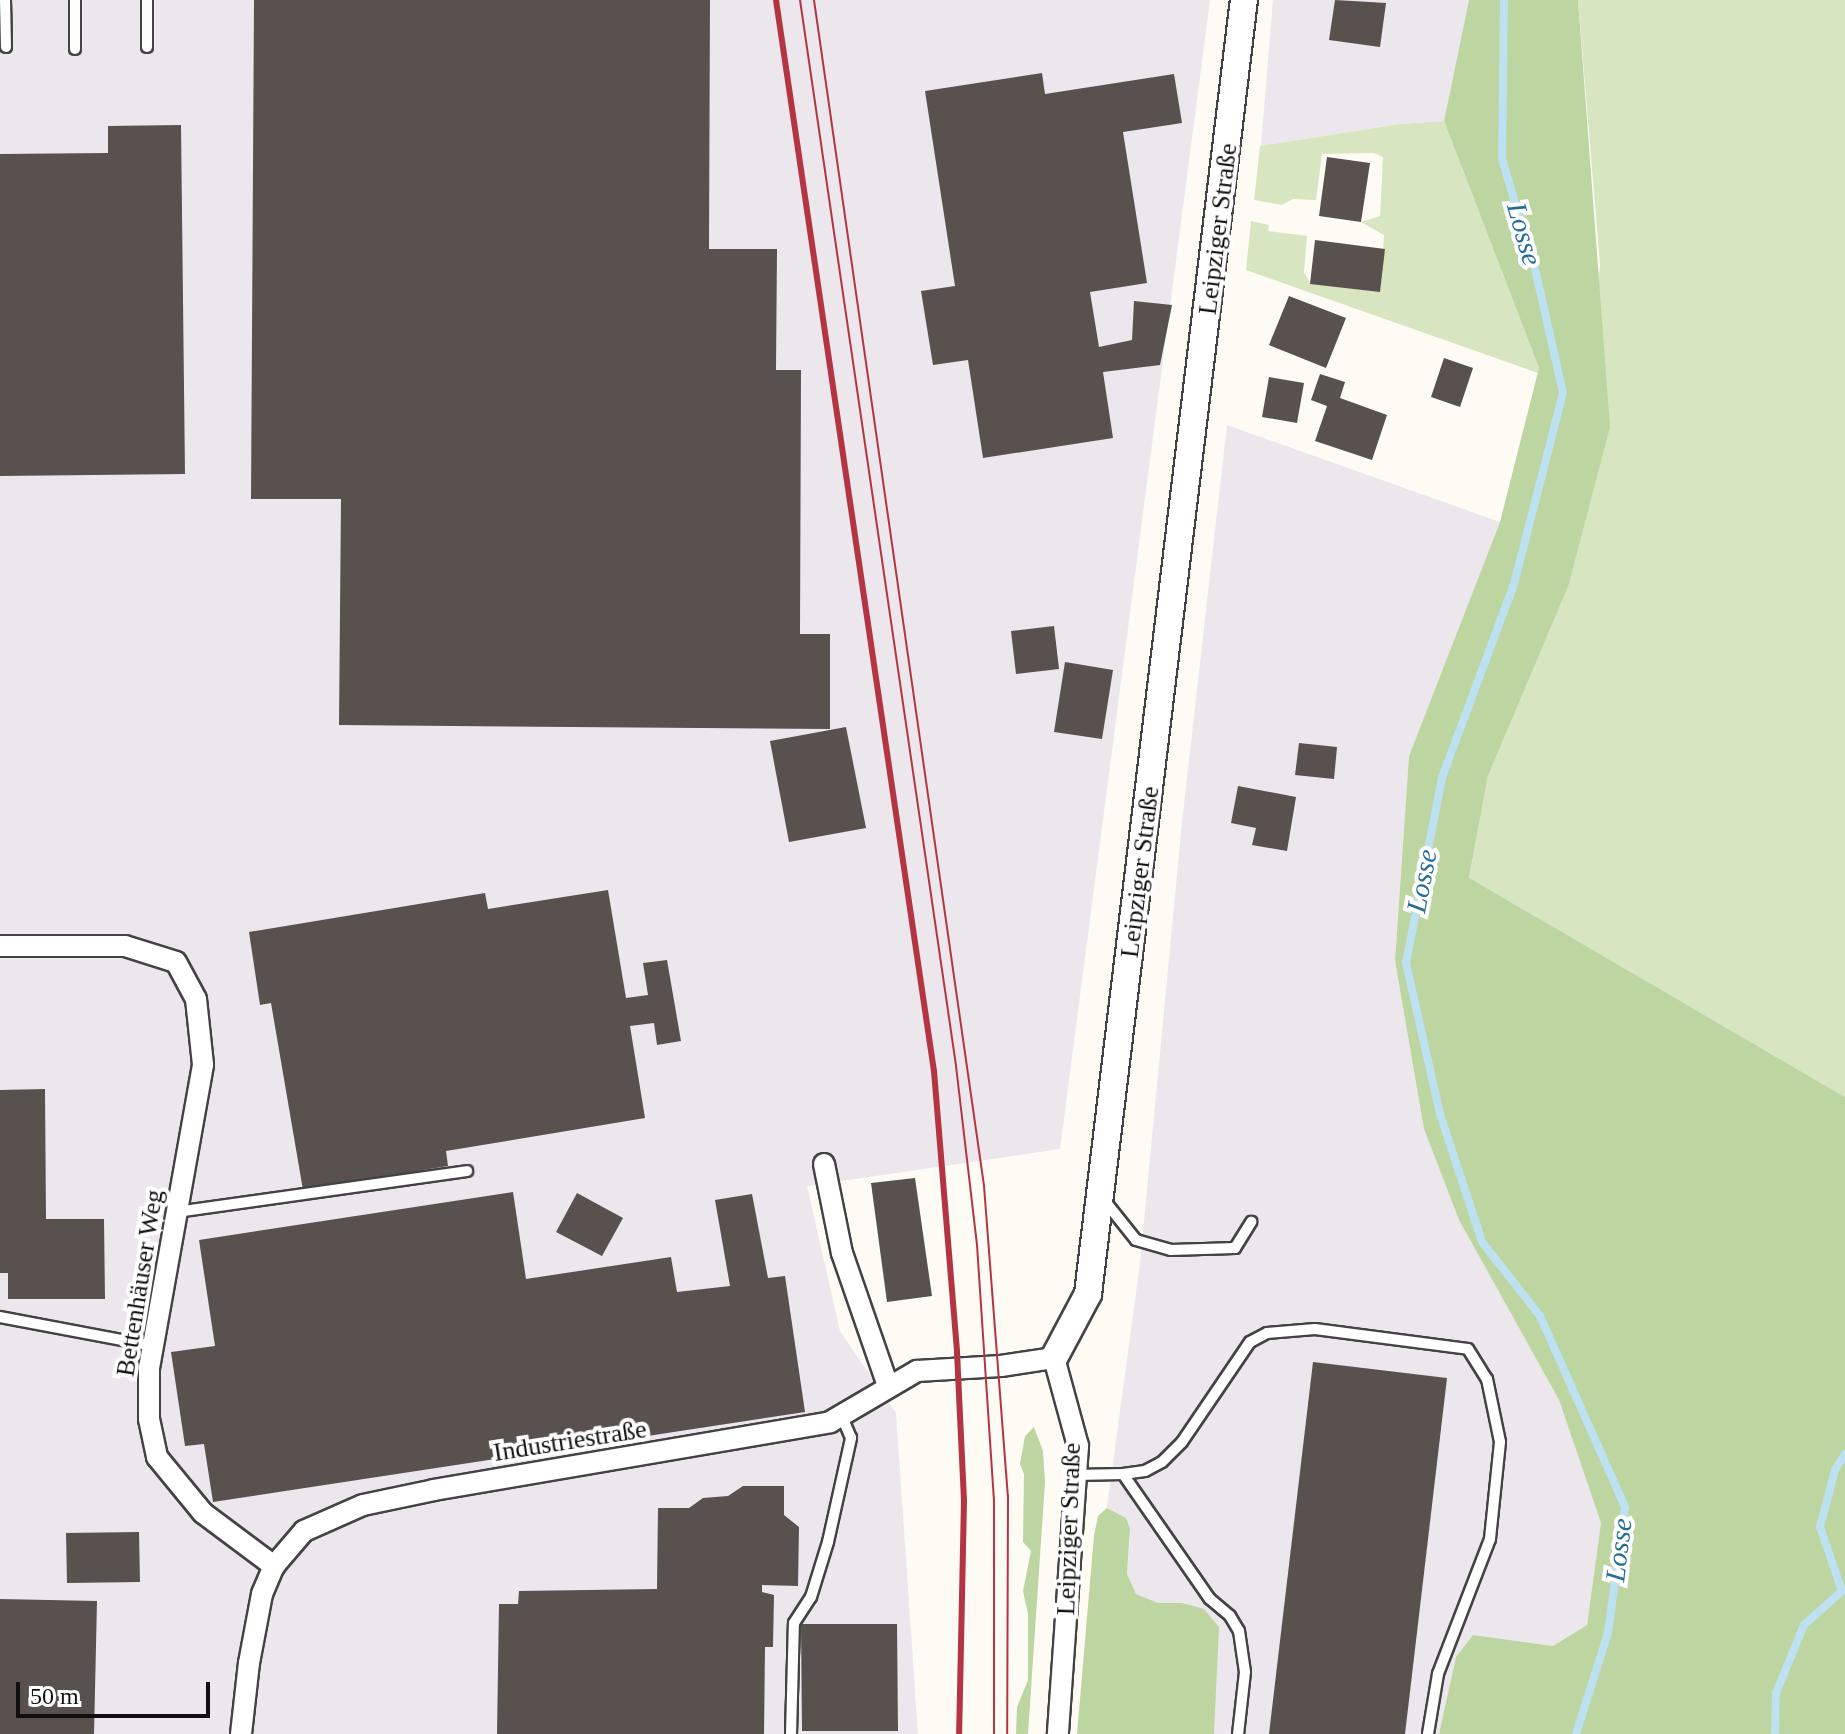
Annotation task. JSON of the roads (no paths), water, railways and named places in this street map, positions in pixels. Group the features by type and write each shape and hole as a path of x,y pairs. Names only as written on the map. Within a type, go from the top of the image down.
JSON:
{"street":[{"name":"Leipziger Straße","path":"1058,1734 1078,1446 1054,1358 1088,1294 1244,0"},
{"name":"Bettenhäuser Weg","path":"0,946 125,946 176,962 196,999 203,1065 153,1346 149,1419 157,1457 203,1513 274,1566"},
{"path":"824,1164 842,1253 888,1386"},
{"name":"Industriestraße","path":"241,1734 249,1663 262,1594 274,1566 304,1531 363,1505 434,1490 830,1422 917,1371 1001,1366 1054,1358"}],"lane":[{"path":"5,0 6,47"},
{"path":"75,0 75,49"},
{"path":"147,0 147,47"},
{"path":"176,1212 467,1171"},
{"path":"1100,1195 1136,1240 1171,1250 1235,1248 1251,1222"},
{"path":"0,1317 153,1346"},
{"path":"1075,1475 1145,1471 1162,1462 1182,1442 1250,1342 1267,1333 1315,1329 1468,1349 1487,1379 1500,1442 1490,1539 1438,1674 1428,1734"},
{"path":"791,1734 794,1623 811,1597 828,1542 851,1438 841,1415"},
{"path":"1123,1474 1210,1599 1230,1616 1239,1631 1245,1672 1238,1734"}],"waterway":[{"name":"Losse","path":"1504,0 1502,159 1536,273 1563,393 1514,584 1442,778 1406,963 1440,1114 1482,1242 1540,1316 1625,1507 1608,1633 1576,1734"},
{"path":"1775,1734 1776,1693 1804,1625 1842,1591 1820,1527 1835,1470 1845,1454"}],"tram line":[{"path":"800,0 956,1066 977,1245 994,1501 994,1734"},
{"path":"814,0 984,1186 1008,1496 1007,1734"}],"railway":[{"path":"776,0 934,1071 957,1352 964,1501 959,1734"}]}
